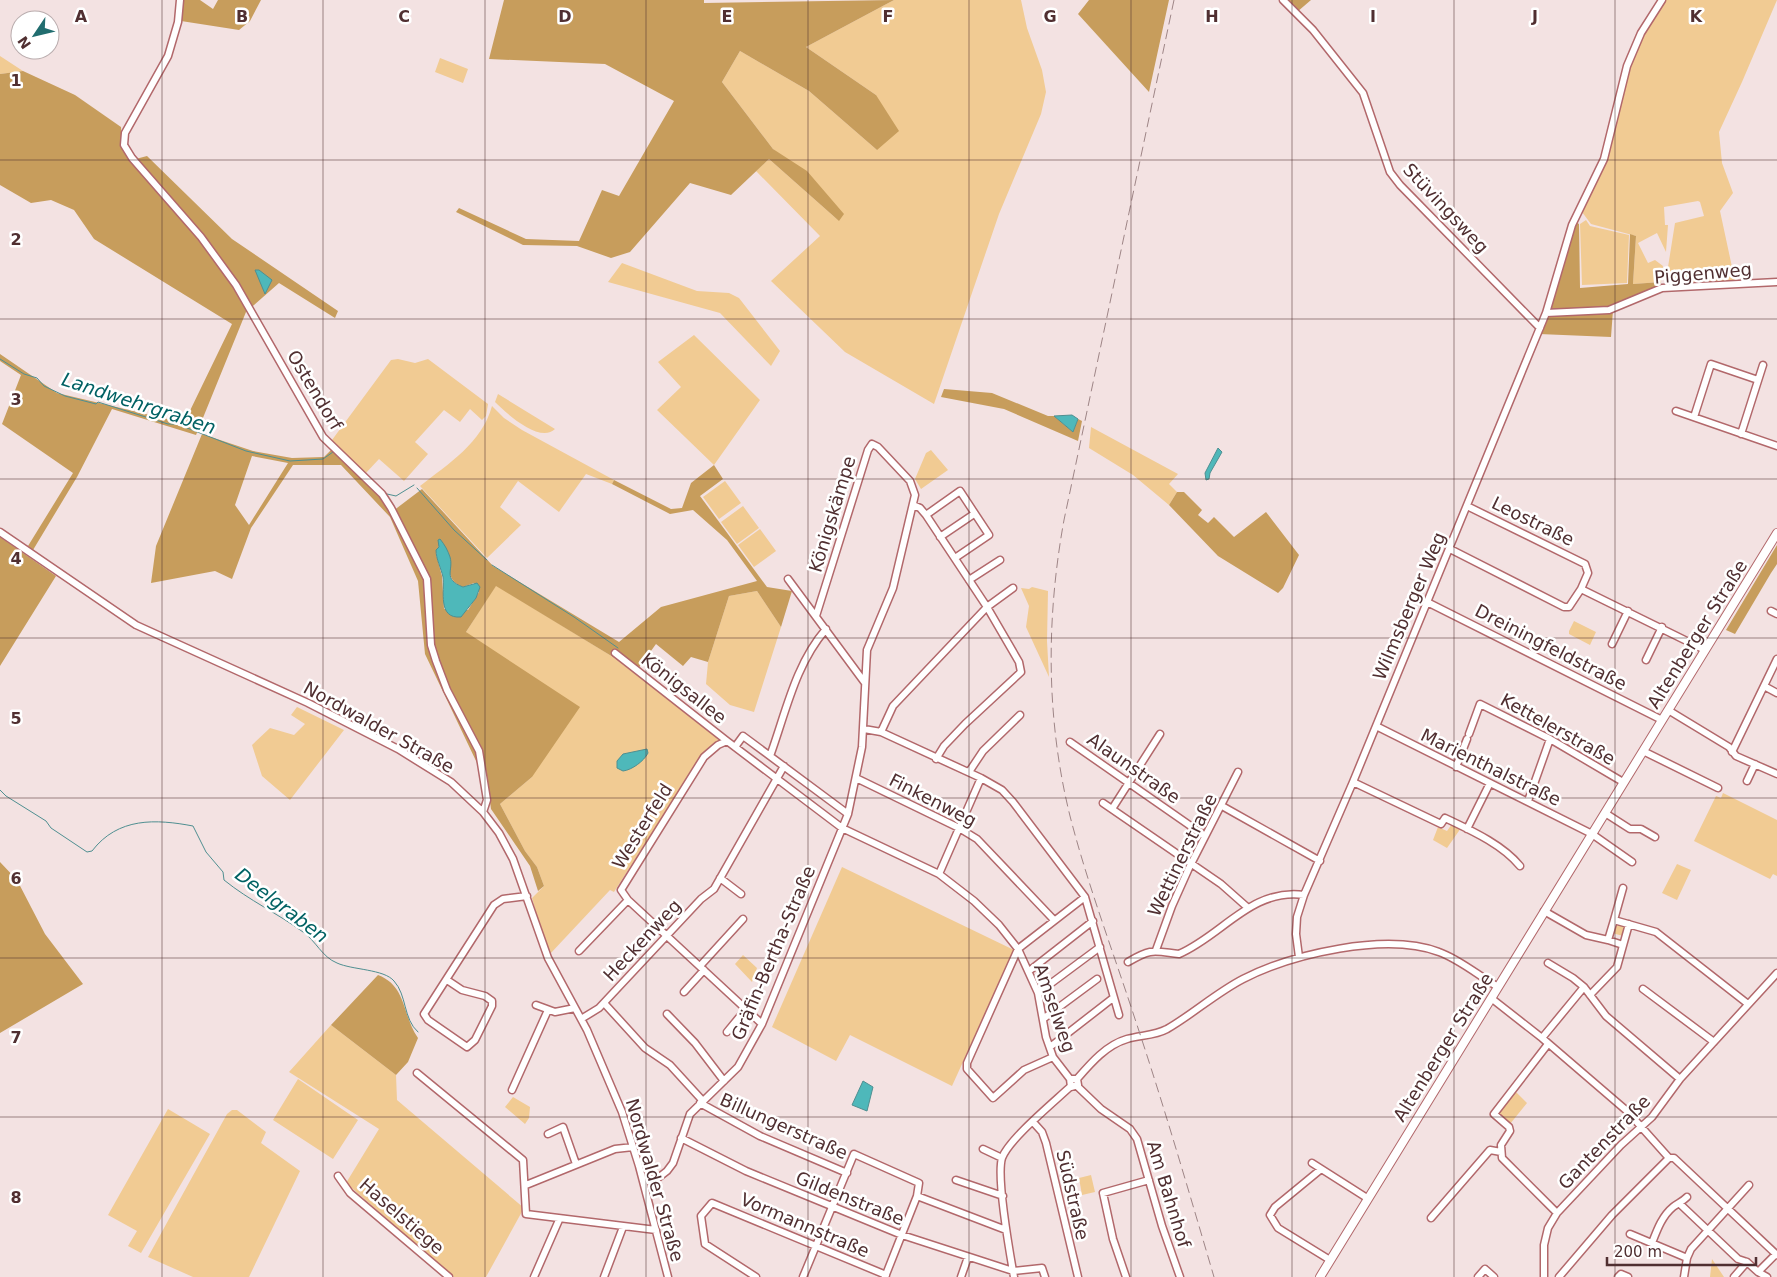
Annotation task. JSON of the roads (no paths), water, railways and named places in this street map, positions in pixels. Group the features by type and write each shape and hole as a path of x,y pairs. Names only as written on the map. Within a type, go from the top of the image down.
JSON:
{"main road":[{"name":"Altenberger Straße","path":"1320,1277 1777,534"}],"street":[{"name":"Ostendorf","path":"180,0 178,22 168,56 127,128 124,145 132,158 201,237 236,285 323,437 382,494 391,508 426,579 431,645 447,690 478,751 487,800 483,812"},
{"name":"Stüvingsweg","path":"1283,0 1313,30 1363,93 1390,172 1400,186 1540,328"},
{"name":"Wilmsberger Weg","path":"1298,957 1296,934 1304,895 1450,549 1546,313 1572,225 1604,159 1628,66 1641,33 1662,0"},
{"name":"Piggenweg","path":"1546,313 1610,310 1662,288 1777,282"},
{"path":"1694,417 1711,364 1758,380"},
{"path":"1741,434 1763,366"},
{"path":"1676,411 1777,446"},
{"name":"Königskämpe","path":"816,616 868,450 872,444 878,447 910,481 915,495 913,505"},
{"path":"926,515 960,492 988,536 955,558"},
{"path":"913,505 920,508 926,515 987,607 1019,662 1021,672 965,724 944,746 936,759"},
{"name":"Gräfin-Bertha-Straße","path":"644,1182 658,1178 673,1163 690,1114 701,1101 724,1081 748,1052 762,1024 848,814 864,729 865,683 869,643 893,588 913,505"},
{"name":"Leostraße","path":"1467,506 1585,564 1588,573 1581,589"},
{"path":"940,537 974,514"},
{"name":"Nordwalder Straße","path":"0,532 136,625 308,703 398,750 450,782 483,812 505,844 519,871 548,958 581,1019 619,1106 644,1182 668,1277"},
{"path":"1450,549 1564,607 1570,607 1573,604 1581,589 1662,627 1705,650"},
{"path":"969,580 1000,560"},
{"path":"788,579 865,683"},
{"path":"881,732 893,706 987,607 1013,588"},
{"name":"Dreiningfeldstraße","path":"1427,602 1662,720"},
{"path":"1612,644 1628,612"},
{"path":"1646,660 1662,627"},
{"path":"770,756 800,668 812,644 826,629"},
{"name":"Königsallee","path":"615,653 842,828"},
{"path":"1732,752 1777,659"},
{"path":"1764,686 1777,693"},
{"name":"Kettelerstraße","path":"1456,767 1480,704 1550,739 1624,782"},
{"path":"1668,710 1697,726 1732,752 1777,774"},
{"path":"969,772 983,751 1020,715"},
{"name":"Marienthalstraße","path":"1376,726 1592,834"},
{"path":"864,729 881,732 936,759 969,772 1002,790 1013,802 1085,897 1119,1015"},
{"path":"1112,809 1160,734"},
{"name":"Königsallee","path":"735,747 743,736 848,814"},
{"path":"1528,802 1550,739"},
{"name":"Westerfeld","path":"628,900 621,890 623,884 704,758 718,745 727,741"},
{"name":"Alaunstraße","path":"1070,742 1205,836"},
{"path":"1643,751 1718,788"},
{"path":"1747,781 1755,764"},
{"name":"Heckenweg","path":"581,1019 604,1003 701,899 714,889 776,777 784,766"},
{"name":"Wettinerstraße","path":"1156,950 1172,906 1191,864 1238,772"},
{"name":"Finkenweg","path":"856,778 959,828 977,840 994,855 1054,920"},
{"path":"939,874 981,778"},
{"path":"1353,782 1441,824 1445,818 1467,829 1512,857 1520,866"},
{"path":"1467,829 1490,783"},
{"path":"1103,803 1231,891 1247,907"},
{"path":"1222,806 1320,860"},
{"path":"1604,813 1630,829 1641,829 1655,837"},
{"name":"Amselweg","path":"842,828 939,874 974,901 999,924 1018,949 1038,993 1053,1057 1074,1082"},
{"path":"1592,834 1632,862"},
{"path":"720,878 741,894"},
{"path":"1608,940 1623,888"},
{"path":"1128,962 1146,951 1156,950 1179,954 1184,952 1247,907 1271,896 1290,893 1304,895"},
{"path":"447,980 462,990 485,996 492,1001 492,1006 475,1040 467,1047 428,1020 424,1014 494,906 503,899 527,896"},
{"path":"1053,1057 1024,1070 993,1098 967,1069 967,1063 1018,949 1085,897"},
{"path":"579,951 628,900 762,1024"},
{"path":"1544,911 1586,935 1623,944"},
{"path":"684,992 743,919"},
{"path":"1614,920 1651,930 1661,936 1748,1004"},
{"path":"1029,971 1093,921"},
{"path":"1590,995 1617,968 1629,924"},
{"path":"1045,1277 1042,1268 1014,1274 1006,1230 1002,1158 1015,1140 1099,1056 1124,1040 1166,1030 1243,979 1298,957 1337,948 1374,945 1424,948 1440,952 1498,987"},
{"path":"1038,993 1100,947"},
{"path":"1548,963 1584,987 1606,1016 1680,1079"},
{"name":"Gantenstraße","path":"1544,1277 1546,1236 1548,1228 1557,1212 1621,1145 1652,1117 1680,1079 1777,973"},
{"path":"1044,1019 1097,979"},
{"path":"1542,1038 1584,987"},
{"path":"1643,989 1714,1042"},
{"path":"1050,1047 1114,998"},
{"path":"1491,998 1542,1038 1627,1111 1669,1158 1674,1158 1777,1255 1758,1272"},
{"name":"Billungerstraße","path":"604,1003 646,1048 670,1066 701,1101 760,1136 846,1173 854,1154 919,1182 917,1196"},
{"path":"536,1005 548,1010 563,1012 575,1008"},
{"path":"727,1032 746,1009"},
{"path":"512,1090 548,1010"},
{"path":"667,1014 695,1043 724,1081"},
{"path":"1548,1044 1494,1114 1510,1131 1501,1145 1501,1152 1505,1163 1557,1212"},
{"path":"417,1073 523,1160 526,1185 526,1214 559,1220 656,1230"},
{"name":"Am Bahnhof","path":"1074,1082 1101,1109 1130,1129 1141,1148 1162,1226 1180,1277"},
{"name":"Südstraße","path":"1033,1122 1042,1132 1046,1143 1078,1277"},
{"path":"548,1134 563,1127 576,1164"},
{"name":"Gildenstraße","path":"681,1138 746,1172 902,1235 1014,1274"},
{"path":"526,1185 615,1149 633,1146"},
{"path":"984,1149 1002,1158"},
{"path":"1432,1218 1439,1211 1443,1202 1490,1150 1501,1152"},
{"path":"1559,1277 1612,1215 1669,1158"},
{"path":"1312,1163 1320,1170 1367,1198"},
{"path":"1320,1170 1275,1207 1270,1215 1278,1228 1330,1260"},
{"path":"803,1277 846,1173"},
{"name":"Haselstiege","path":"338,1176 350,1193 449,1277"},
{"path":"956,1180 1003,1196"},
{"path":"1126,1277 1113,1239 1103,1193 1149,1180"},
{"path":"1684,1277 1687,1258 1691,1249 1749,1185"},
{"path":"885,1276 917,1196 1006,1230"},
{"path":"1652,1243 1662,1220 1674,1206 1687,1198"},
{"name":"Vormannstraße","path":"756,1277 705,1244 701,1216 712,1203 885,1276"},
{"path":"1680,1204 1738,1259 1747,1262 1767,1277"},
{"path":"534,1277 559,1220"},
{"path":"604,1277 623,1227"},
{"path":"1630,1234 1687,1258"},
{"path":"961,1277 968,1257"},
{"path":"1734,1277 1747,1262"},
{"path":"1478,1277 1485,1269 1494,1277"},
{"path":"1618,1277 1621,1274 1628,1277"}],"water":[{"path":"255,270 259,270 272,280 265,294"},
{"path":"1072,415 1078,419 1073,432 1054,416"},
{"path":"1218,448 1222,452 1210,473 1209,479 1206,480 1205,473"},
{"path":"440,539 450,557 450,574 453,581 463,587 477,583 480,587 476,598 461,617 448,614 445,609 443,577 436,553 439,547 438,540"},
{"path":"647,749 648,753 646,756 634,767 623,771 617,768 617,761 623,754"},
{"path":"863,1081 873,1087 867,1111 852,1105"}],"waterway":[{"name":"Landwehrgraben","path":"0,359 24,374 37,378 44,386 65,396 96,404 98,402 168,424 177,424 246,451 290,461 323,459 333,452"},
{"name":"Landwehrgraben","path":"348,457 387,494 396,496 414,485"},
{"name":"Landwehrgraben","path":"417,488 454,530 487,560"},
{"name":"Landwehrgraben","path":"492,565 574,617 618,648"},
{"name":"Deelgraben","path":"0,790 87,852 92,851 102,840 114,832 138,823 165,822 193,826 206,852 223,872 224,880 303,932 323,953 337,963 383,974 394,981 401,993 410,1021 418,1032"}],"railway":[{"path":"1174,0 1064,520 1054,594 1051,669 1056,743 1070,816 1093,894 1128,996 1176,1149 1214,1277"}]}
